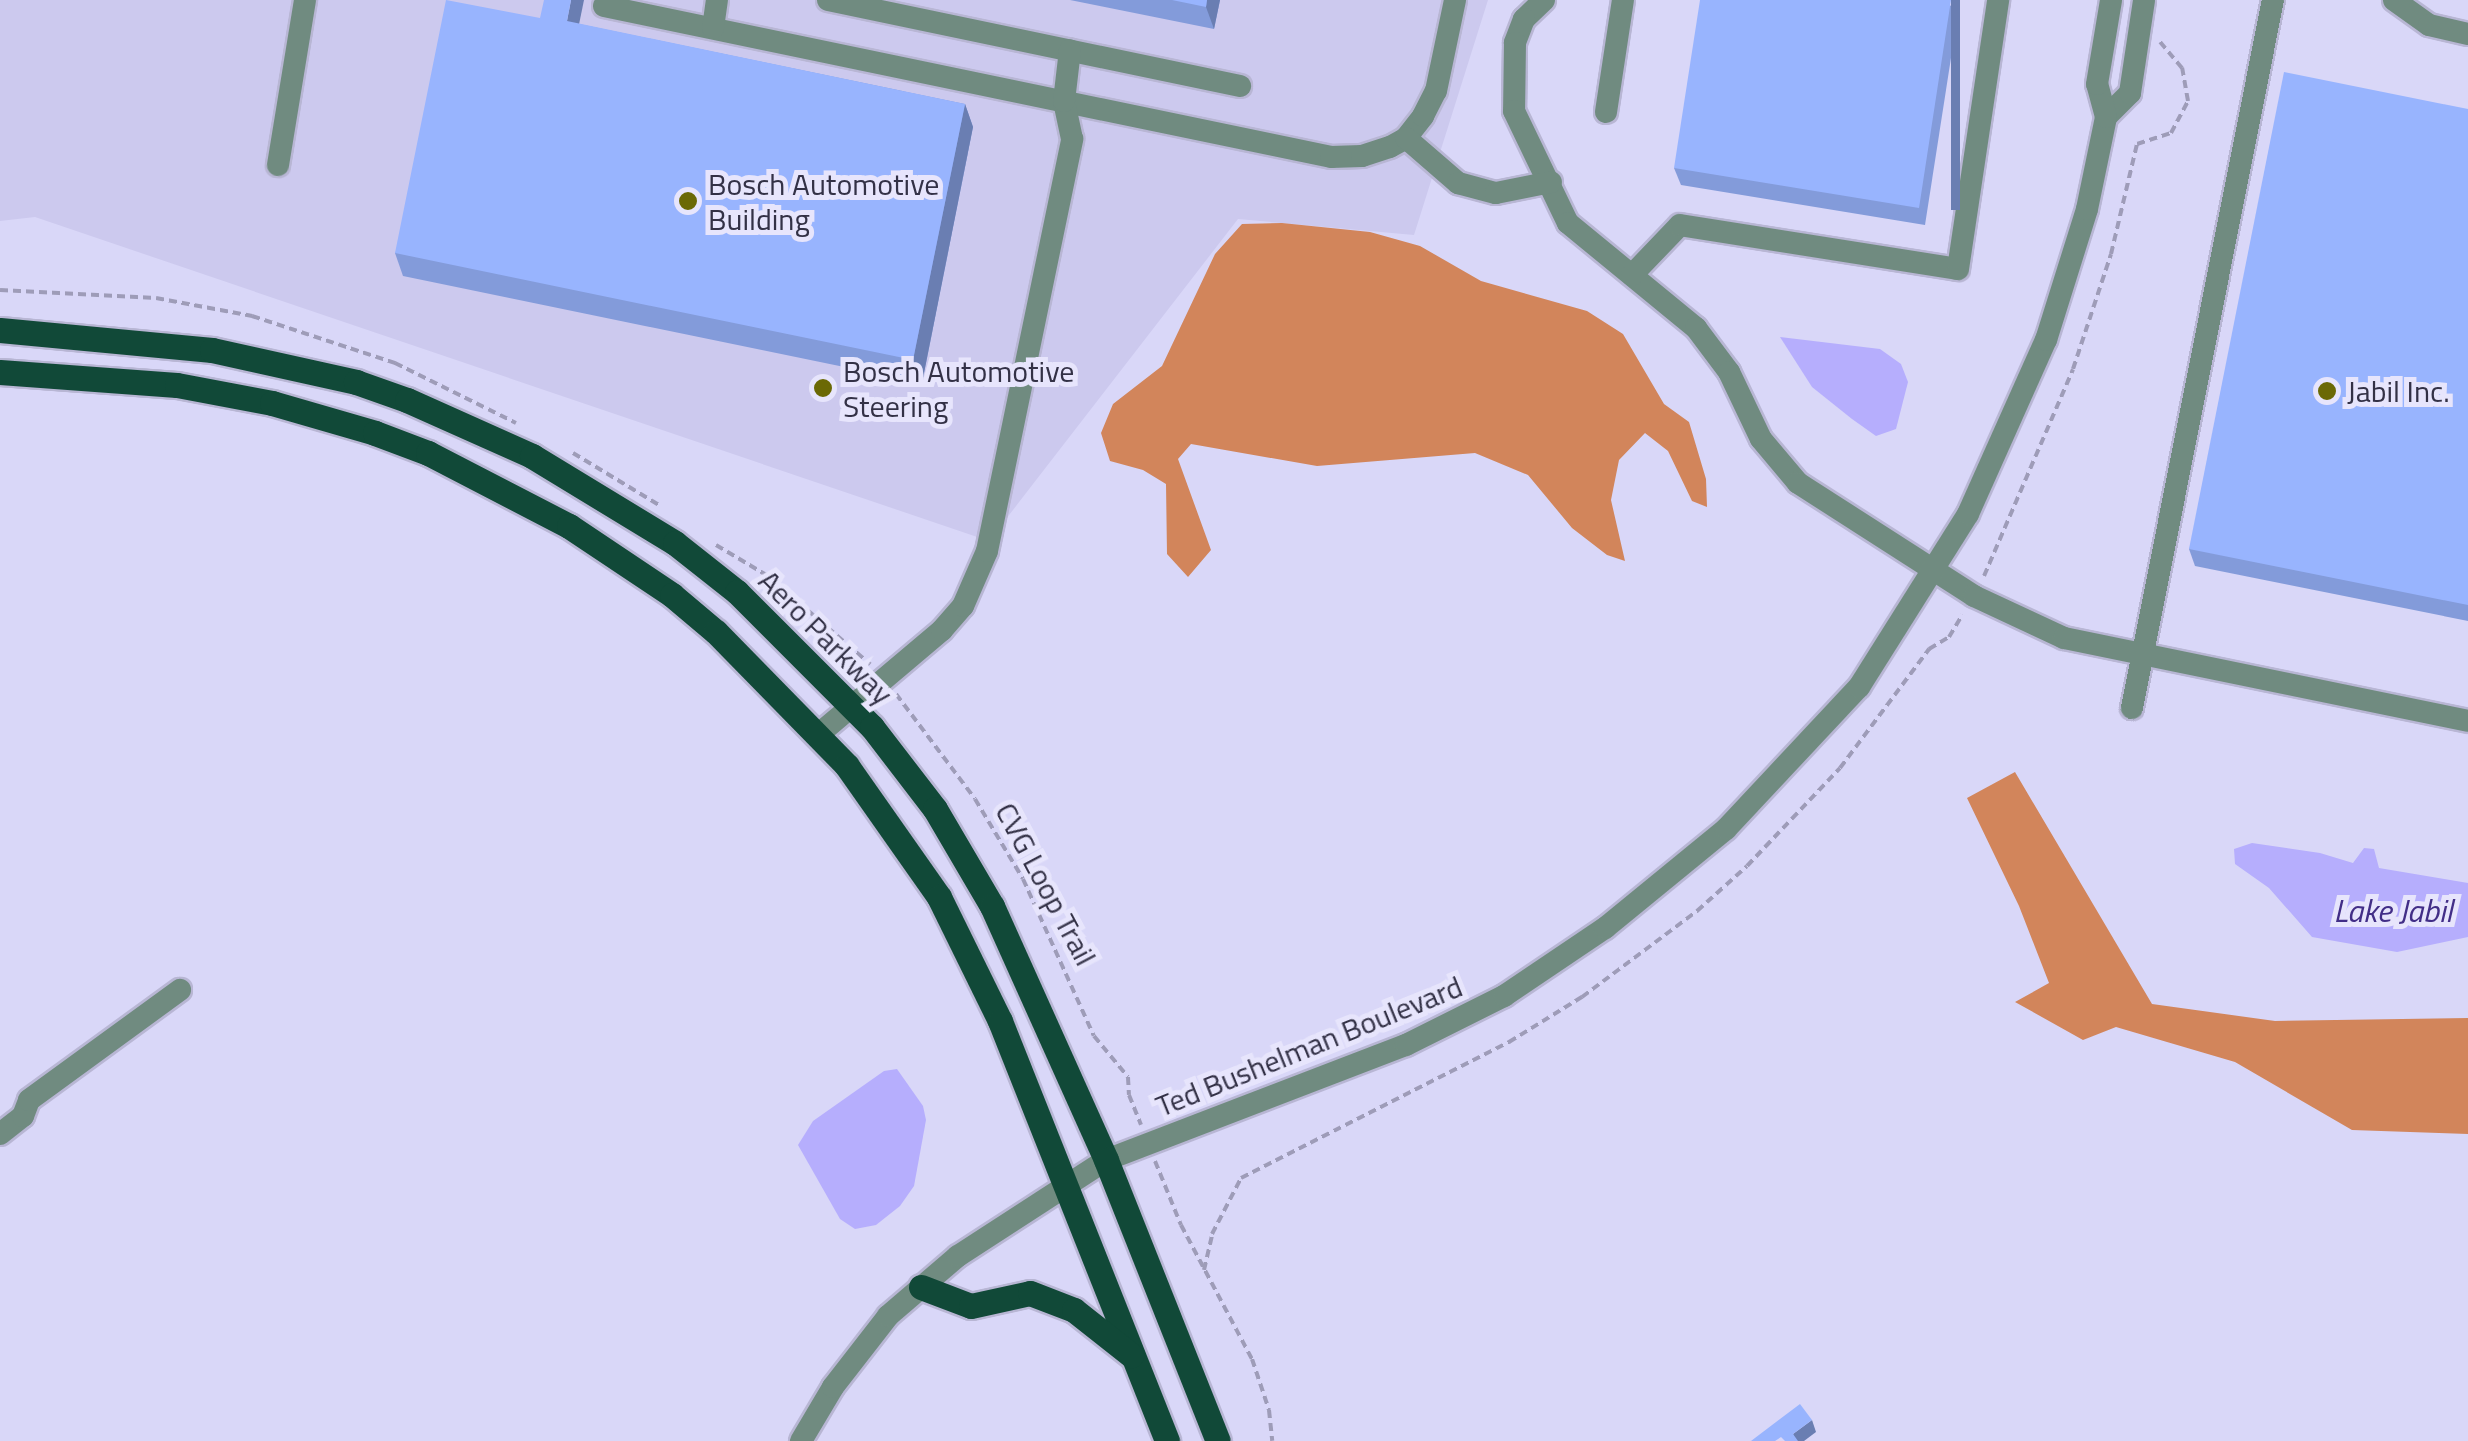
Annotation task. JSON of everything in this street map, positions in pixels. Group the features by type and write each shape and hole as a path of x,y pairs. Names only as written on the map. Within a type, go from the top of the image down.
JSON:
{"main road":[{"name":"Aero Parkway","path":"0,330 166,343 259,359 356,382 464,423 532,456 676,543 736,592 852,706 935,809 992,906 1106,1160 1218,1441"},
{"path":"0,372 178,385 272,403 428,454 569,526 672,595 761,674 819,734 887,818 956,928 1000,1021 1168,1441"},
{"path":"921,1287 971,1306 1030,1293 1050,1299 1074,1310 1134,1358"}],"street":[{"path":"278,165 305,0"},
{"path":"713,28 717,0"},
{"path":"828,0 1240,86"},
{"path":"604,6 1331,157 1362,156 1406,138 1436,91 1455,0"},
{"path":"1544,0 1524,19 1515,43 1514,111 1552,182 1568,223 1674,307 1713,348 1760,439 1798,483 1934,570 2038,628 2142,656 2468,720"},
{"path":"1606,112 1623,0"},
{"path":"1632,275 1680,225 1958,269 1998,0"},
{"name":"Ted Bushelman Boulevard","path":"802,1441 860,1350 921,1287 1064,1184 1106,1160 1461,1020 1605,928 1726,829 1859,687 1934,570 1996,458 2046,340 2087,209 2106,117 2097,84 2111,0"},
{"name":"Ted Bushelman Boulevard","path":"2106,117 2130,94 2144,0"},
{"path":"2132,708 2273,0"},
{"path":"2394,0 2429,25 2468,34"},
{"path":"819,734 942,630 963,606 987,550 1072,138 1064,101 1070,50"},
{"path":"1406,138 1458,182 1496,193 1552,182"},
{"path":"0,1134 23,1116 30,1100 180,990"}],"path":[{"path":"1997,551 1999,534 2073,369 2111,254 2137,144 2171,134 2188,101 2182,68 2160,44 2157,24"},
{"name":"CVG Loop Trail","path":"904,704 975,799 1023,878 1094,1036 1128,1077 1129,1095"},
{"path":"1180,1224 1252,1359 1269,1410 1272,1441"}],"shaded area":[{"name":"Bosch Automotive Steering","path":"0,0 1488,0 1414,235 1238,219 989,541 35,217 0,221"},
{"path":"1282,223 1370,232 1420,246 1481,281 1587,311 1623,334 1664,404 1689,422 1706,479 1707,507 1692,501 1668,451 1645,433 1619,460 1611,500 1625,561 1607,555 1572,528 1528,475 1475,453 1317,466 1191,444 1178,459 1211,550 1188,577 1167,554 1166,484 1143,470 1110,461 1101,433 1113,404 1162,366 1215,254 1242,224"},
{"path":"2015,772 2152,1004 2275,1021 2468,1018 2468,1134 2352,1130 2235,1062 2116,1027 2083,1040 2015,1002 2049,983 2019,906 1967,798"}],"water":[{"path":"1780,337 1880,349 1901,364 1908,382 1896,429 1876,436 1852,419 1812,387"},
{"name":"Lake Jabil","path":"2252,843 2320,853 2353,863 2364,848 2374,849 2379,868 2468,883 2468,937 2397,952 2312,937 2269,888 2235,864 2234,849"},
{"path":"897,1069 923,1106 926,1120 914,1186 900,1206 876,1225 855,1229 840,1219 798,1145 813,1121 884,1071"}],"building":[{"name":"Bosch Automotive Building","path":"446,0 540,18 544,0 571,0 567,21 965,104 913,360 395,253"},
{"path":"1172,0 1207,0 1206,7"},
{"path":"1700,0 1951,0 1919,208 1674,168"},
{"path":"2284,72 2468,109 2468,605 2189,549"},
{"path":"1800,1404 1812,1420 1793,1434 1798,1441 1781,1437 1775,1441 1751,1441"}],"place":[{"name":"Bosch Automotive Building","path":"688,201"},
{"name":"Bosch Automotive Steering","path":"823,388"},
{"name":"Jabil Inc.","path":"2327,391"}]}
